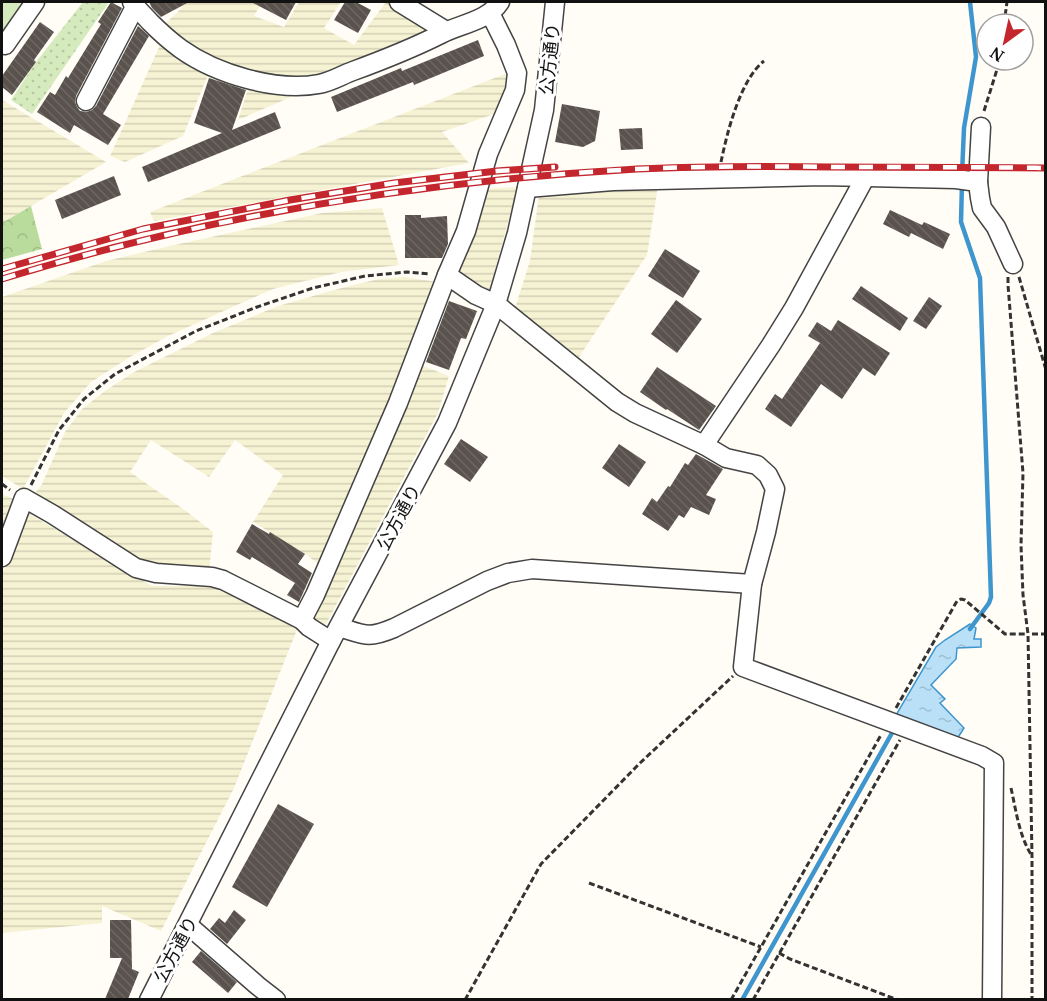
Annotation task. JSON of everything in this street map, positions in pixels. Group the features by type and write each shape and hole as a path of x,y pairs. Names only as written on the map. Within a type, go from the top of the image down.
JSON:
{"street":[{"path":"3,45 35,2"},
{"path":"399,2 446,31"},
{"name":"公方通り","path":"148,999 188,925 335,634 447,423 496,304 518,233 544,110 555,2"},
{"path":"86,101 134,4 158,30 181,49 213,67 252,80 291,86 321,84 427,41 495,7 517,73 515,90 488,154 466,231 398,403 302,620"},
{"path":"981,127 969,181 980,198 982,208 996,227 1013,264"},
{"path":"527,188 613,181 822,176 969,181"},
{"path":"704,445 794,308 866,176"},
{"path":"447,275 476,295 496,304 617,402 634,413 704,445 726,458 756,465 768,475 775,489 752,584 743,667 982,756 994,763 992,999"},
{"path":"2,557 24,498 136,568 156,573 212,577 223,580 302,620 309,627 335,634 366,636 378,635 394,628 487,581 508,573 532,569 752,584"},
{"path":"188,925 276,999"}],"path":[{"path":"718,178 737,103 754,71 764,61"},
{"path":"981,127 984,108 996,72"},
{"path":"1032,999 1028,634 1023,595 1021,545 1023,472 1008,285 1009,269 1013,264 1021,280 1046,370"},
{"path":"24,498 59,430 84,399 115,374 196,331 313,288 365,276 407,272 447,275"},
{"path":"731,999 957,601 965,600 1005,634 1026,634"},
{"path":"1032,634 1046,634"},
{"path":"465,999 541,864 640,763 743,667"},
{"path":"753,999 907,728"},
{"path":"1010,783 1022,833 1032,857"},
{"path":"589,883 761,947"},
{"path":"779,953 898,999"}],"shaded area":[{"path":"184,2 262,2 254,16 284,27 299,2 341,2 324,28 354,45 386,2 391,2 440,34 238,120 251,80 158,30 181,9"},
{"path":"160,45 210,70 183,136 125,162 110,156"},
{"path":"510,72 510,92 497,113 442,132 469,163 154,221 150,212"},
{"path":"2,100 106,162 2,223"},
{"path":"658,186 647,255 579,357 515,308 530,261 539,195"},
{"path":"518,187 489,291 454,274 485,189"},
{"path":"382,208 399,265 341,272 273,289 168,336 91,382 64,413 23,489 2,476 2,297 106,261 170,246 322,213"},
{"path":"404,277 438,282 320,565 253,522 283,475 235,440 209,477 151,440 130,472 213,532 209,572 136,568 33,496 42,484 65,432 82,409 134,372 213,333 278,306 379,279"},
{"path":"418,364 449,376 438,413 325,626 312,617"},
{"path":"2,494 16,500 2,539"},
{"path":"28,513 152,586 221,586 298,627 234,788 161,931 102,906 102,923 2,933 2,573 15,549"}],"green space":[{"path":"2,2 25,2 5,31 2,27"},
{"path":"83,2 109,2 32,114 11,100 36,62"},
{"path":"31,206 42,249 2,260 2,223"}],"water":[{"path":"970,624 976,628 974,639 981,639 981,647 957,648 956,659 931,685 945,699 940,703 964,728 957,739 896,715 936,647"}],"building":[{"path":"111,2 122,8 76,96 75,102 80,111 87,112 96,106 138,26 149,36 103,114 121,125 108,145 74,125 70,133 37,112 50,92 55,95 66,76 68,78 101,24 98,22"},
{"path":"149,2 189,2 161,17"},
{"path":"251,2 296,2 286,20"},
{"path":"345,2 356,2 371,10 358,33 334,20"},
{"path":"40,22 54,32 12,95 2,87 2,76"},
{"path":"478,40 484,56 414,85 413,82 337,112 331,97"},
{"path":"209,78 246,90 232,130 275,112 281,128 148,182 142,167 222,133 194,123"},
{"path":"562,104 600,111 595,141 583,147 555,142"},
{"path":"642,128 643,149 621,150 619,129"},
{"path":"114,176 121,195 62,219 55,200"},
{"path":"890,210 922,225 924,222 950,234 943,249 911,233 909,237 883,224"},
{"path":"405,215 421,215 421,218 447,216 448,244 442,258 405,258"},
{"path":"665,249 700,271 683,298 648,276"},
{"path":"861,286 908,318 900,331 852,299"},
{"path":"929,297 942,306 926,329 913,321"},
{"path":"676,300 702,319 677,353 651,334"},
{"path":"449,301 477,311 466,339 461,338 449,370 426,362"},
{"path":"838,320 890,353 875,376 863,368 842,399 821,384 791,427 765,409 775,394 782,399 820,343 808,336 817,322 831,331"},
{"path":"657,367 716,406 699,430 640,392"},
{"path":"461,439 488,457 470,482 444,464"},
{"path":"619,444 646,462 629,487 602,468"},
{"path":"696,454 723,469 706,495 716,499 709,515 691,507 684,518 679,515 668,531 642,514 652,498 657,502 668,486 670,487 685,463 688,465"},
{"path":"252,524 269,534 270,532 305,554 298,564 312,573 299,602 287,595 295,583 252,557 250,560 236,552"},
{"path":"278,804 314,824 267,907 232,887"},
{"path":"234,910 246,920 227,944 210,929 219,918 225,923"},
{"path":"110,920 131,920 132,969 139,972 128,999 105,999 122,958 110,958"},
{"path":"201,951 237,982 228,993 192,962"}],"waterway":[{"path":"962,174 964,128 976,57 970,2"},
{"path":"962,183 961,222 980,278 991,597 970,629"},
{"path":"742,1000 892,733"}],"railway":[{"path":"2,269 143,229 290,200 394,183 555,167"},
{"path":"2,279 157,237 236,220 396,192 476,182 686,167 1046,168"}]}
